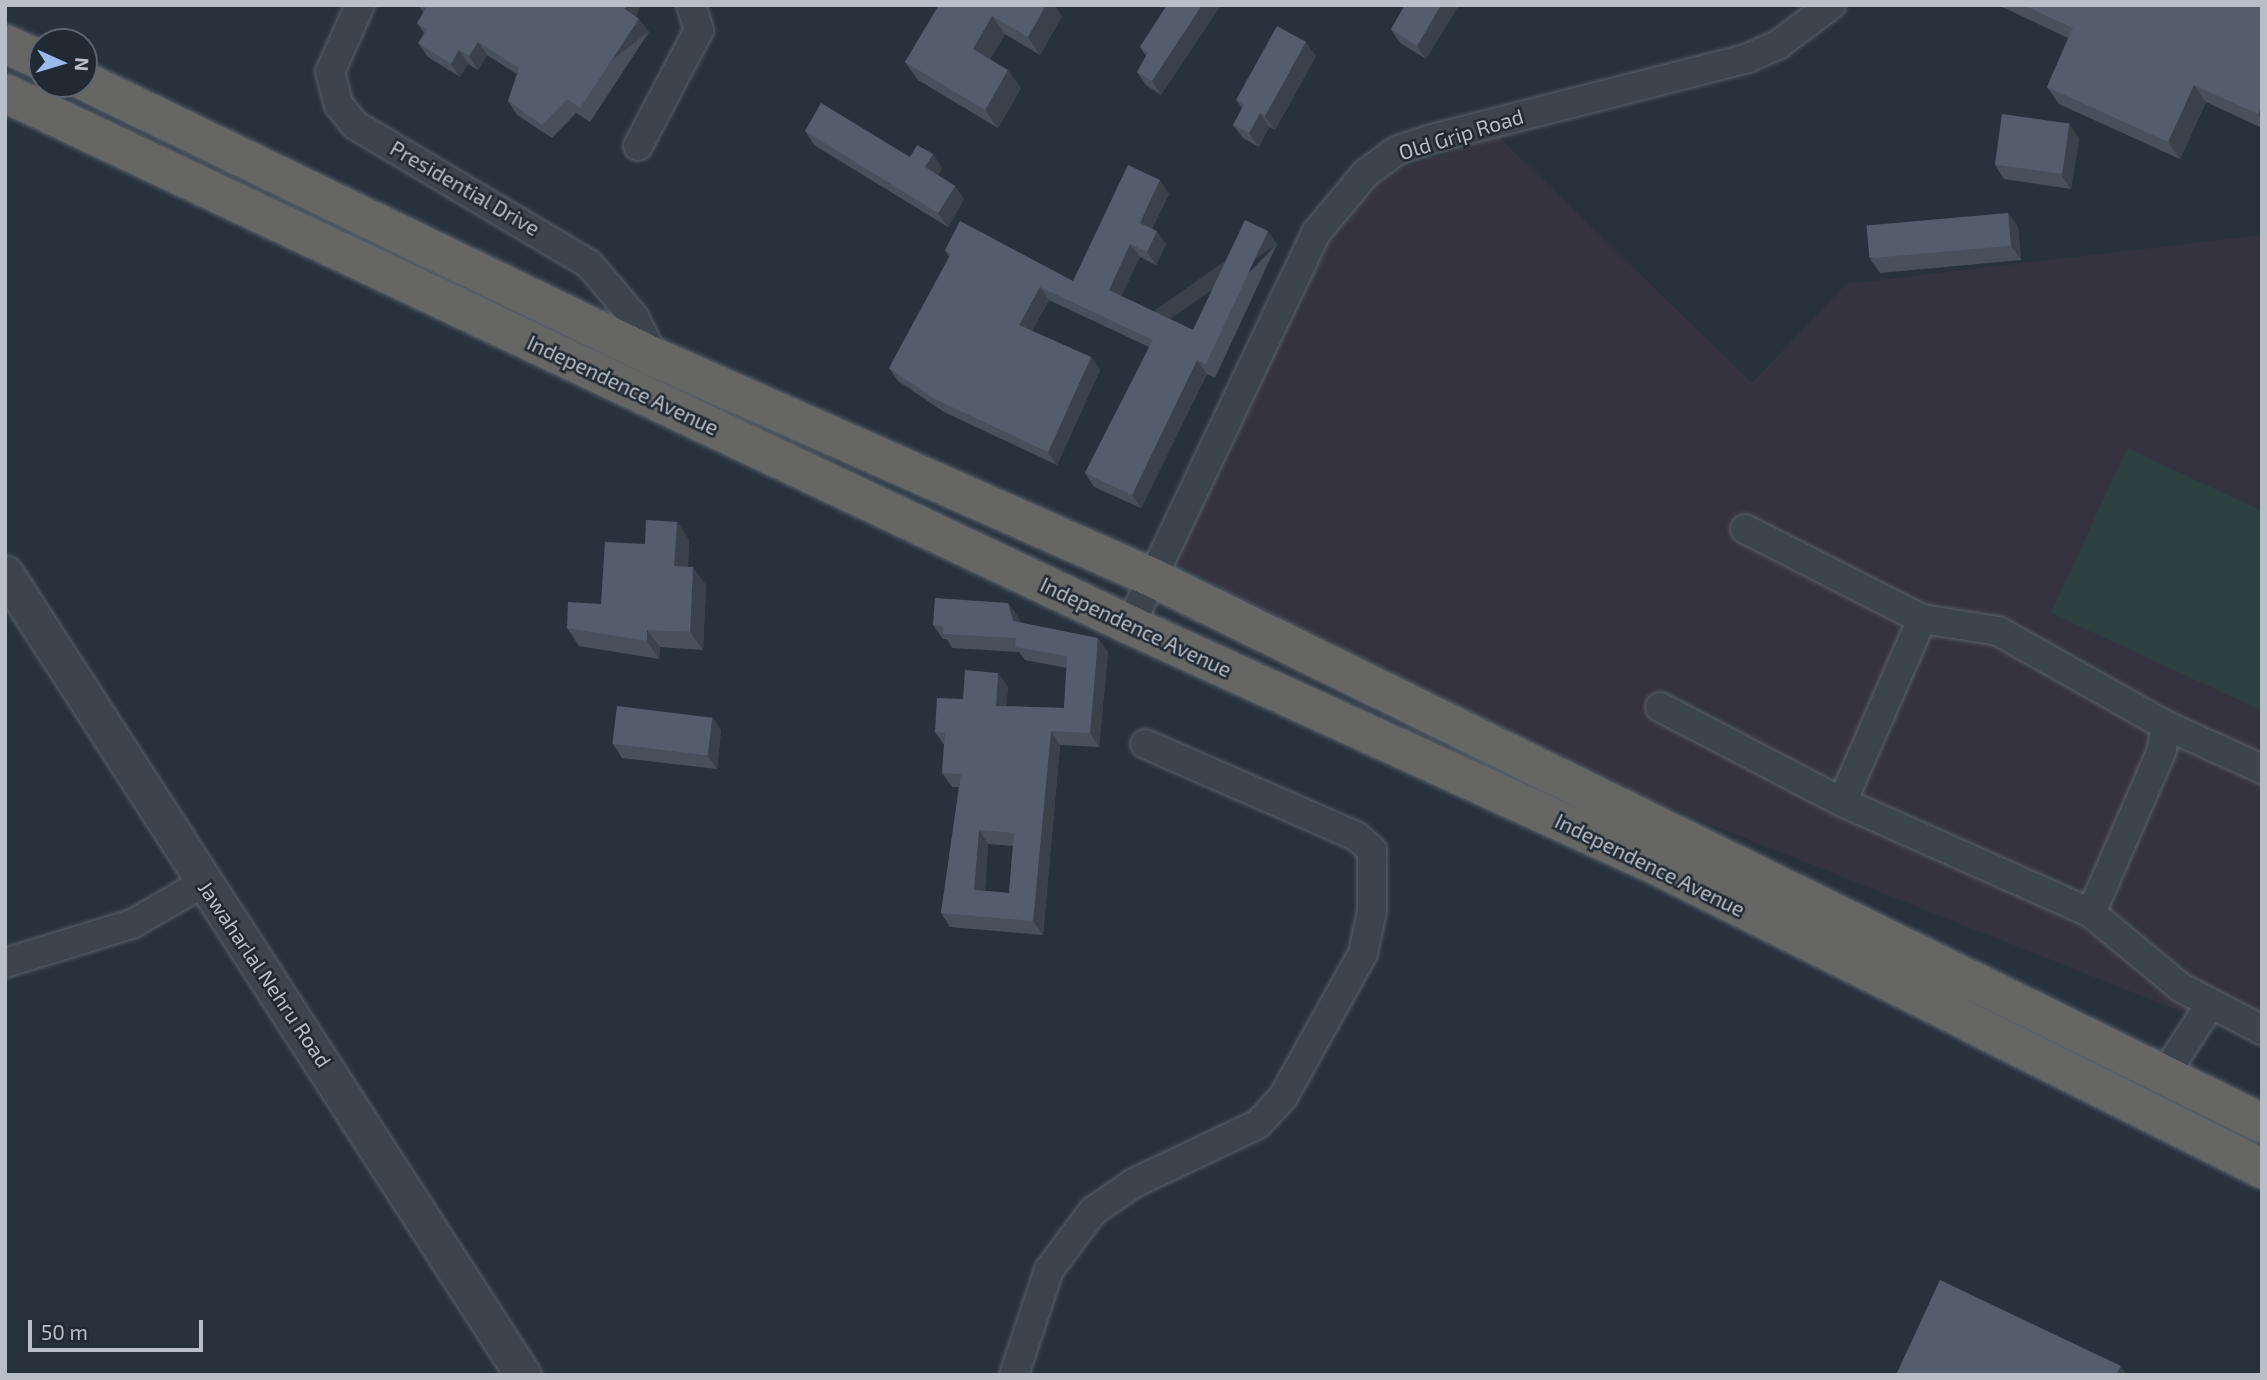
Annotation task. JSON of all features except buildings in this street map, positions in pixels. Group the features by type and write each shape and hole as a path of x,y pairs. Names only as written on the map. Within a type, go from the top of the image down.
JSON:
{"highway":[{"path":"5,44 28,55"},
{"name":"Independence Avenue","path":"98,88 654,357 1151,577 2163,1077 2262,1123"},
{"name":"Independence Avenue","path":"5,93 1130,625 1660,867 2262,1169"}],"street":[{"name":"Presidential Drive","path":"360,5 330,72 339,105 355,125 589,264 634,317 654,357"},
{"path":"638,146 699,30 691,5"},
{"name":"Old Grip Road","path":"1130,625 1316,233 1366,173 1398,150 1431,139 1748,58 1779,44 1831,5"},
{"path":"1745,528 1922,619 1998,631 2165,725 2262,768"},
{"name":"Jawaharlal Nehru Road","path":"5,573 523,1375"},
{"path":"1842,802 1922,619"},
{"path":"1660,707 1842,802 2091,914 2210,1004 2262,1030"},
{"path":"2091,914 2162,750 2165,725"},
{"path":"1014,1375 1049,1270 1093,1211 1134,1183 1258,1124 1283,1097 1363,953 1372,911 1372,850 1356,836 1145,744"},
{"path":"5,964 132,924 204,883"},
{"path":"2163,1077 2210,1004"}],"shaded area":[{"path":"1499,137 1752,383 1846,284 2262,235 2262,1044 1572,769 1166,559 1324,234 1371,178"},
{"path":"2127,448 2262,511 2262,711 2051,613"}]}
